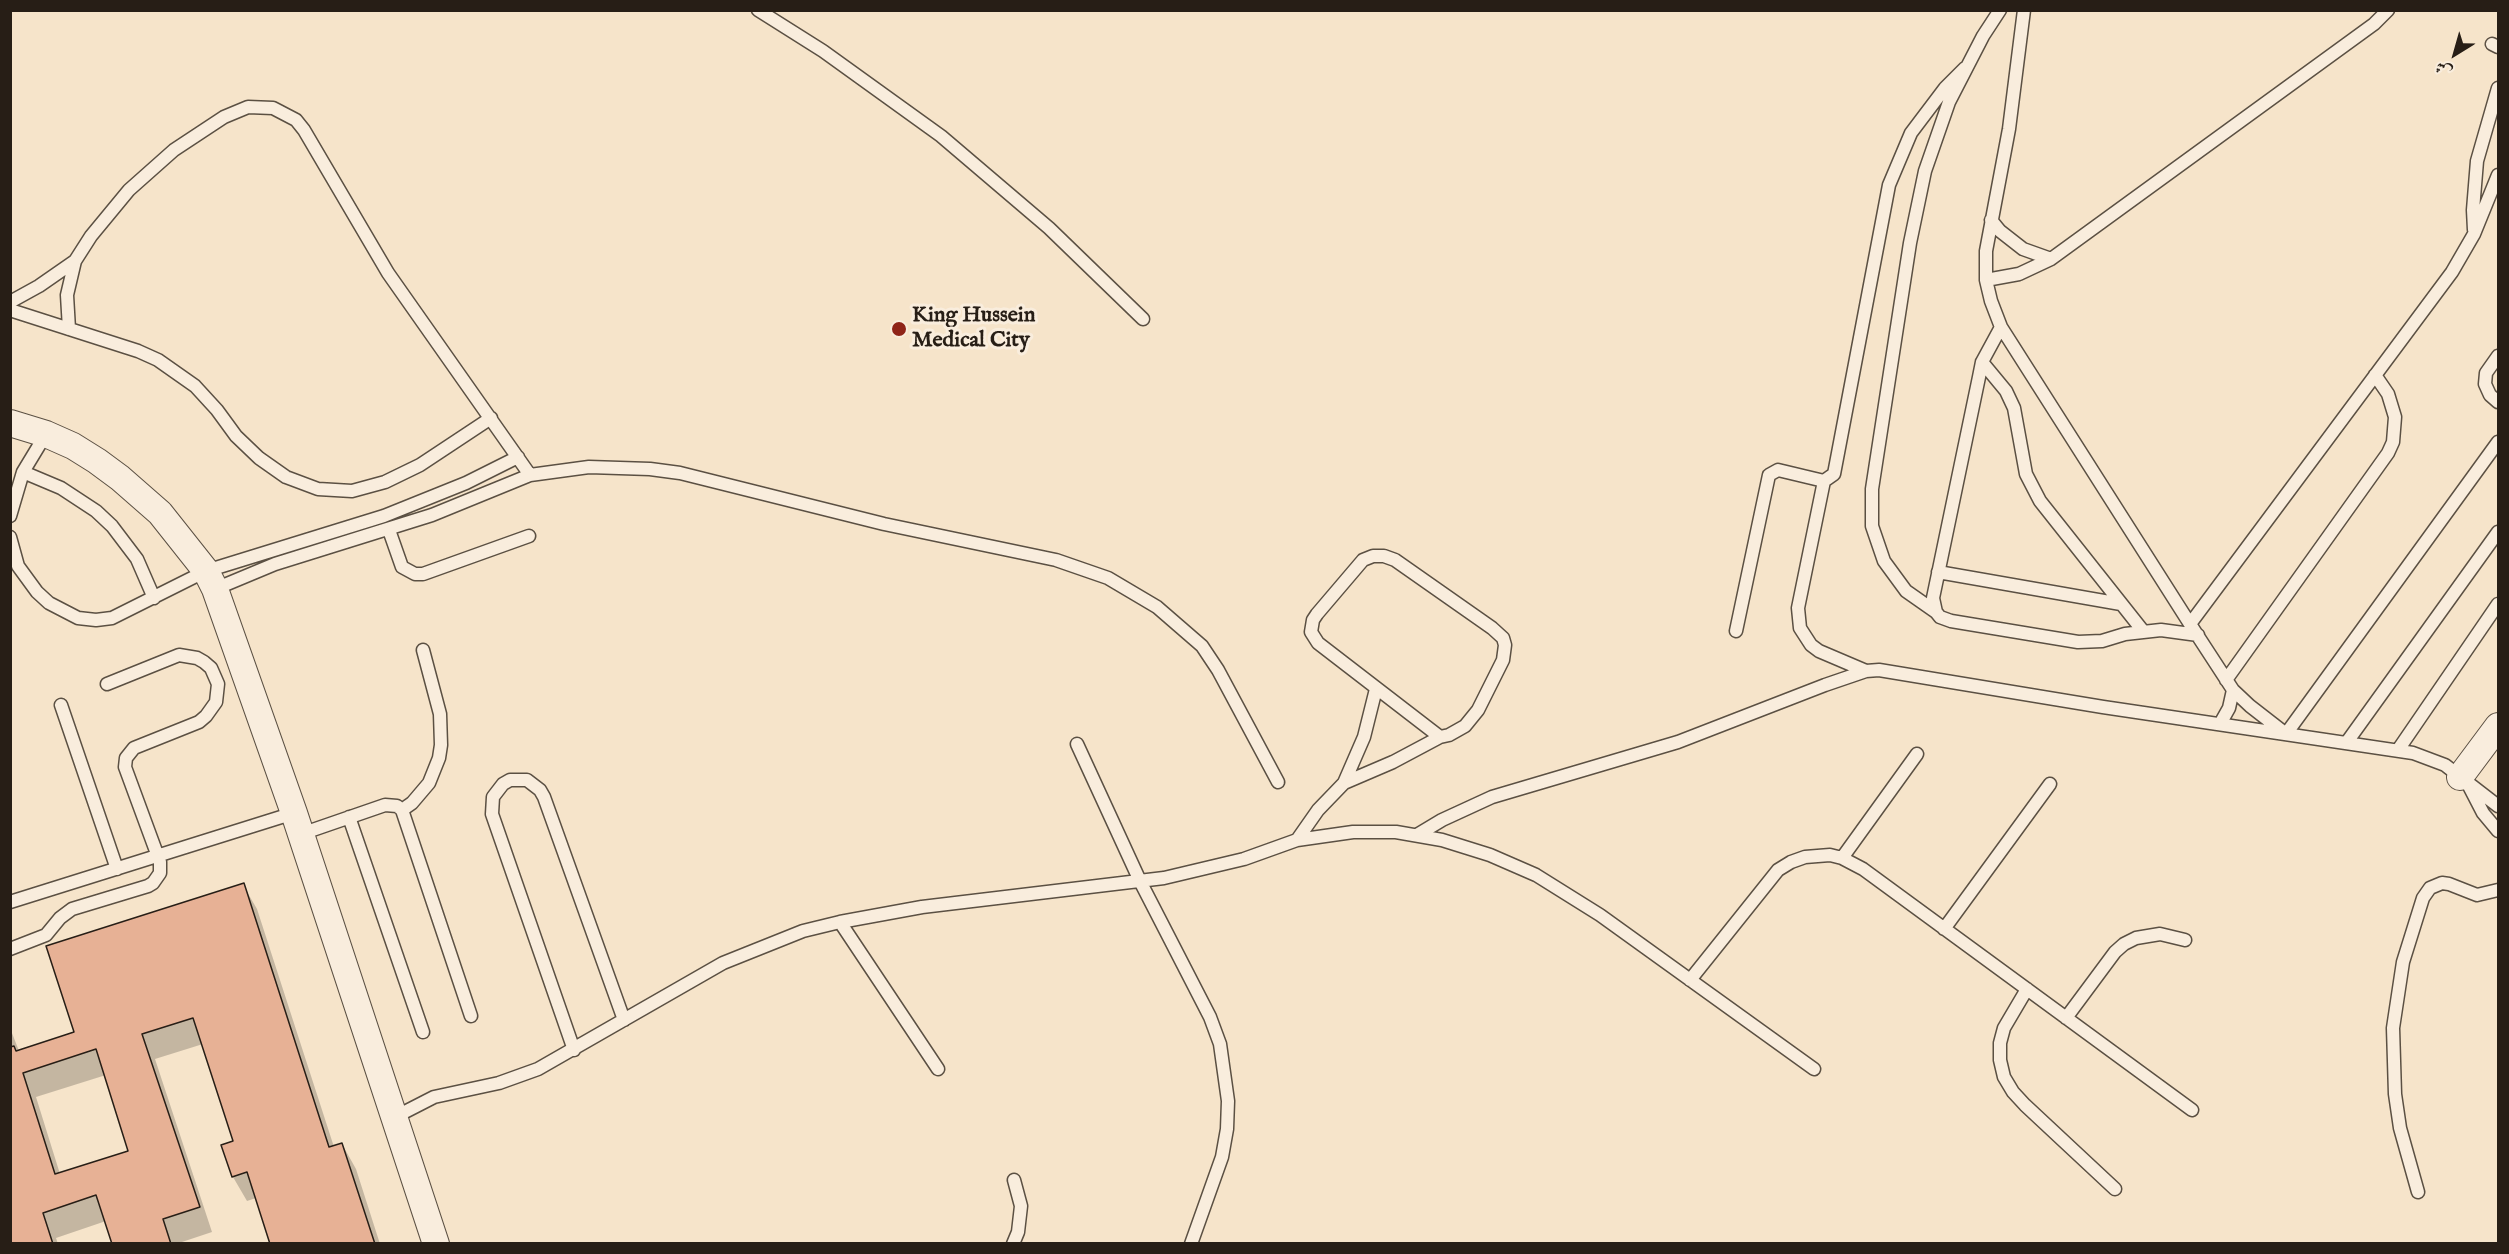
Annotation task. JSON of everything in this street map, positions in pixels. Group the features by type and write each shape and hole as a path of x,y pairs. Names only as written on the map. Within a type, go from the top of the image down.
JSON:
{"street":[{"path":"10,423 46,434 97,460 141,494 178,533 211,580 298,824 436,1244"},
{"path":"2464,780 2499,726"}],"lane":[{"path":"758,10 849,69 940,136 1049,228 1143,319"},
{"path":"2000,10 1965,68 1936,136 1916,207 1871,507 1872,526 1884,561 1906,591 1940,617 1951,621 2078,642 2102,641 2143,631 2161,630 2198,635"},
{"path":"2024,10 2012,106 1986,251 1986,280 1991,301 2001,327 2230,685 2286,734"},
{"path":"1986,280 2019,274 2050,259 2374,24 2388,10"},
{"path":"1736,631 1769,475 1778,470 1824,481 1831,478 1835,470 1889,185 1907,141 1926,110 1965,68"},
{"path":"2474,234 2473,210 2477,160 2499,88"},
{"path":"69,329 67,295 75,261 91,236 123,197 174,150 236,111 261,106 273,108 296,120 304,130 388,273 530,475"},
{"path":"2190,624 2452,272 2474,234 2497,182"},
{"path":"1991,220 2023,249 2050,259"},
{"path":"10,302 39,286 75,261"},
{"path":"10,310 138,351 177,372 207,397 236,436 259,458 286,477 318,489 352,491 385,483 420,465 491,418"},
{"path":"1936,612 1933,598 1982,362 2001,327"},
{"path":"2499,356 2486,373 2485,384 2490,395 2499,402"},
{"path":"1982,362 2007,391 2014,408 2019,426 2023,460 2036,495 2143,631"},
{"path":"2220,724 2229,708 2230,685 2388,453 2393,442 2395,417 2388,394 2375,375"},
{"path":"10,516 23,472 46,434"},
{"path":"2286,734 2499,442"},
{"path":"10,537 18,566 27,580 37,592 62,612 78,618 96,620 112,618 154,598 211,580 384,516 446,491 518,457"},
{"path":"211,580 275,564 388,530 432,515 530,475 599,467 680,473 884,524 1056,560 1091,571 1132,591 1157,607 1202,646 1218,670 1278,782"},
{"path":"23,472 61,488 104,519 137,560 154,598"},
{"path":"1824,481 1798,608 1800,628 1811,645 1819,651 1866,671"},
{"path":"388,530 402,567 415,574 423,574 529,536"},
{"path":"2347,742 2499,532"},
{"path":"1344,783 1457,731 1472,719 1503,660 1505,645 1498,632 1395,561 1384,556 1373,556 1362,560 1317,614 1311,626 1311,632 1318,643 1440,737"},
{"path":"1938,572 2121,604"},
{"path":"2398,750 2499,604"},
{"path":"402,810 412,803 429,783 440,751 440,714 423,650"},
{"path":"10,949 45,935 60,918 72,909 153,883 160,873 158,857 127,771 126,758 134,748 199,722 216,702 218,684 211,668 204,662 179,655 107,684"},
{"path":"1418,835 1450,815 1492,797 1678,742 1866,671 1891,671 2103,707 2398,750 2435,759 2499,806"},
{"path":"1297,840 1318,810 1344,783 1364,737 1376,689"},
{"path":"61,705 117,869"},
{"path":"1077,744 1140,881 1210,1017 1220,1044 1226,1072 1228,1101 1223,1148 1191,1244"},
{"path":"1842,858 1917,754"},
{"path":"574,1050 492,814 493,797 502,784 510,780 527,780 534,784 544,797 624,1020"},
{"path":"2464,780 2483,813 2499,831"},
{"path":"1944,928 2050,784"},
{"path":"10,902 158,857 298,824 349,817 385,805 397,806 402,810 471,1016"},
{"path":"349,817 423,1032"},
{"path":"395,1117 434,1097 519,1077 574,1050 723,963 803,931 922,907 1140,881 1218,866 1297,840 1353,832 1396,832 1467,846 1536,875 1593,911 1814,1069"},
{"path":"1690,980 1778,870 1805,857 1817,855 1842,858 1863,869 2192,1110"},
{"path":"2418,1192 2408,1160 2395,1094 2393,1028 2403,962 2423,898 2430,888 2449,884 2477,895 2499,890"},
{"path":"840,922 938,1069"},
{"path":"2066,1018 2115,952 2124,944 2136,938 2160,934 2185,940"},
{"path":"2027,989 2004,1028 2000,1043 2000,1060 2004,1077 2013,1092 2025,1105 2115,1188"},
{"path":"1013,1244 1018,1232 1022,1206 1014,1180"}],"building":[{"path":"244,883 329,1147 342,1143 375,1244 270,1244 247,1172 232,1177 221,1145 233,1141 193,1018 142,1034 200,1207 163,1219 171,1244 112,1244 96,1195 43,1213 53,1244 10,1244 10,1047 14,1046 16,1051 74,1032 46,946","holes":["96,1049 128,1151 55,1174 23,1073"]}],"place":[{"name":"King Hussein Medical City","path":"899,329"}]}
